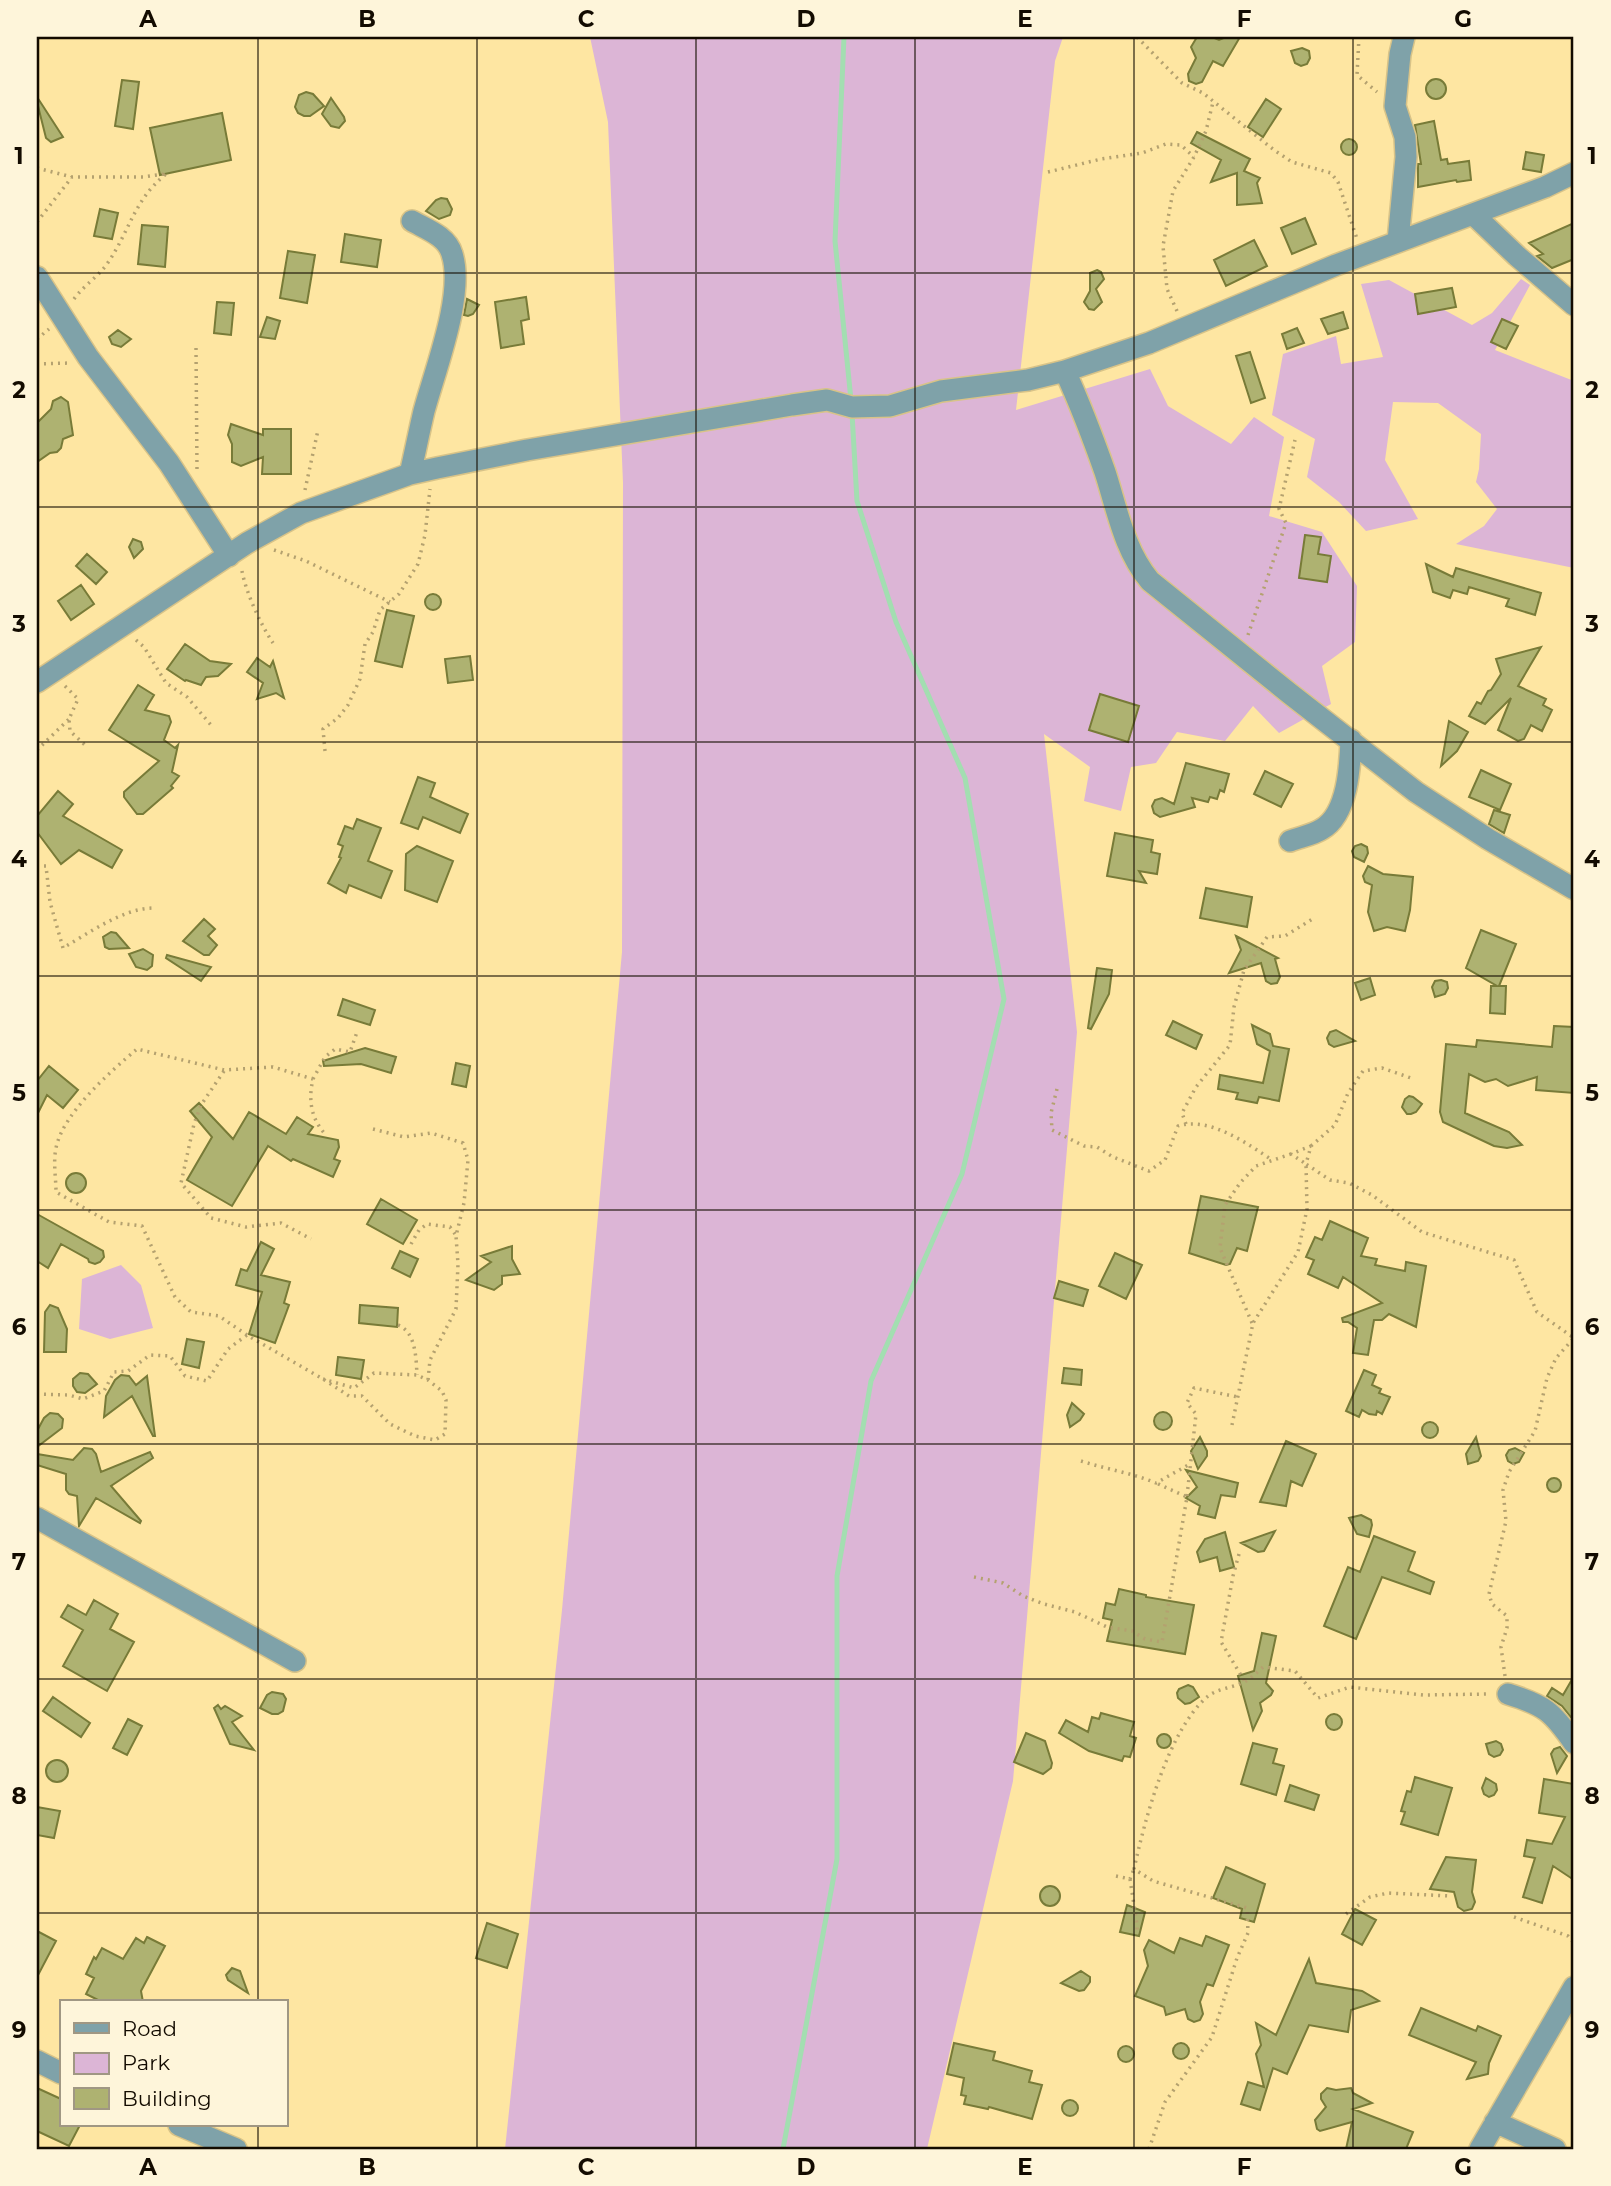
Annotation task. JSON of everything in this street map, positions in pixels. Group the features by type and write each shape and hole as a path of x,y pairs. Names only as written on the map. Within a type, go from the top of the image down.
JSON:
{"street":[{"path":"1398,241 1406,157 1405,138 1395,106 1404,37"},
{"path":"44,677 247,543 301,513 410,474 527,450 792,405 827,400 852,407 890,406 941,391 1016,382 1065,371 1185,329 1363,255 1574,173"},
{"path":"1473,214 1574,305"},
{"path":"410,474 452,306 455,277 453,254 448,245 442,238 412,221"},
{"path":"37,277 88,357 169,463 229,556"},
{"path":"1065,371 1081,407 1119,521 1137,564 1150,581 1450,815 1574,889"},
{"path":"1290,841 1322,829 1334,819 1350,776 1351,740"},
{"path":"37,1518 295,1661"},
{"path":"1508,1694 1538,1703 1549,1711 1574,1743"},
{"path":"1480,2149 1572,1993"},
{"path":"37,2060 60,2072"},
{"path":"1495,2122 1555,2149"},
{"path":"180,2126 236,2149"}],"path":[{"path":"1137,37 1182,83 1203,93 1292,162 1331,173 1338,182 1363,255"},
{"path":"1357,75 1359,37"},
{"path":"1185,329 1167,289 1163,246 1172,191 1194,157 1206,131 1213,102"},
{"path":"1048,172 1101,159 1142,153 1167,144 1181,145 1194,157"},
{"path":"37,167 72,177 143,177 166,174 141,200 120,244 105,267 84,285 62,317 37,339"},
{"path":"37,222 72,177"},
{"path":"196,348 197,504"},
{"path":"37,364 75,363 88,357"},
{"path":"301,513 318,430"},
{"path":"1242,654 1286,523 1279,509 1295,440"},
{"path":"325,751 323,729 338,718 348,705 360,679 365,644 373,632 380,610 399,594 418,564 425,535 431,483 437,468"},
{"path":"274,643 266,632 244,582 242,568 247,543 306,561 390,602"},
{"path":"122,626 144,647 166,683 187,697 211,725"},
{"path":"37,750 69,719 78,699 44,677"},
{"path":"69,719 70,731 86,746"},
{"path":"37,866 46,866 50,902 63,948 118,918 143,908 152,908"},
{"path":"1186,1124 1182,1113 1196,1087 1230,1045 1234,1007 1244,970 1267,937 1285,936 1314,918"},
{"path":"326,1135 317,1125 312,1110 309,1096 313,1079 325,1057 335,1049 350,1052 356,1032"},
{"path":"313,1079 272,1067 225,1070 137,1049 115,1068 67,1121 56,1149 56,1192 109,1222 142,1226 175,1297 191,1312 219,1316 349,1396 362,1396 390,1424 415,1436 435,1440 445,1434 446,1400 442,1391 417,1375 374,1373 354,1388 323,1379"},
{"path":"1253,1323 1220,1248 1225,1205 1256,1166 1311,1146 1335,1125 1348,1093 1363,1071 1382,1068 1411,1078"},
{"path":"225,1070 201,1105 181,1183 211,1218 246,1227 281,1223 311,1239"},
{"path":"1058,1090 1051,1113 1052,1130 1084,1146 1097,1147 1112,1157 1149,1171 1165,1160 1178,1126 1186,1124 1210,1127 1250,1145 1272,1160"},
{"path":"373,1129 404,1137 431,1132 463,1143 468,1160 464,1203 456,1236 456,1309 430,1360 428,1380"},
{"path":"1232,1425 1253,1323 1298,1252 1307,1209 1306,1164 1311,1146"},
{"path":"1137,1934 1138,1925 1130,1879 1144,1824 1175,1742 1189,1715 1209,1694 1245,1682 1263,1667 1295,1671 1318,1698 1350,1687 1423,1695 1508,1694 1501,1647 1507,1628 1507,1616 1492,1604 1489,1594 1506,1521 1503,1490 1509,1472 1535,1432 1551,1368 1556,1358 1574,1338 1536,1312 1514,1260 1422,1232 1372,1195 1349,1183 1330,1180 1291,1154"},
{"path":"411,1244 419,1230 427,1224 450,1227 456,1236"},
{"path":"398,1325 404,1328 415,1347 417,1375"},
{"path":"37,1394 69,1395 83,1399 104,1391 114,1373 128,1371 150,1355 170,1356 186,1376 206,1381 228,1349 247,1335"},
{"path":"974,1577 1003,1583 1023,1596 1075,1612 1107,1627 1132,1631 1145,1639 1161,1642 1187,1497 1196,1413 1187,1403 1194,1388 1238,1397"},
{"path":"1081,1461 1131,1472 1187,1497"},
{"path":"1156,1483 1190,1464"},
{"path":"1239,1554 1221,1642 1245,1682"},
{"path":"1134,1869 1153,1881 1247,1908 1248,1933 1237,1958 1212,2037 1166,2102 1149,2149"},
{"path":"1116,1876 1130,1879"},
{"path":"1346,1914 1370,1897 1388,1893 1450,1896"},
{"path":"1514,1917 1567,1936 1574,1942"}],"green space":[{"path":"590,37 1063,37 1055,61 1016,410 1150,369 1168,406 1231,444 1254,417 1284,437 1269,516 1322,532 1357,586 1355,642 1322,666 1331,704 1279,733 1253,706 1225,741 1177,732 1156,763 1131,767 1121,811 1084,801 1090,767 1044,734 1077,1032 1013,1781 927,2149 505,2149 562,1610 622,952 623,483 608,122"},
{"path":"1521,279 1530,285 1495,350 1574,381 1574,568 1456,544 1484,526 1497,509 1476,482 1481,434 1438,403 1393,402 1385,460 1418,519 1366,531 1339,502 1307,477 1315,439 1272,415 1283,354 1336,336 1341,364 1383,357 1361,284 1389,280 1472,325 1492,313"},
{"path":"121,1265 141,1285 153,1328 110,1339 79,1329 82,1279"}],"building":[{"path":"1197,37 1219,40 1240,37 1223,66 1213,61 1202,82 1196,84 1189,81 1188,74 1196,58 1191,47"},
{"path":"1302,48 1309,51 1310,58 1307,64 1301,66 1295,63 1291,51"},
{"path":"1436,79 1443,82 1446,89 1443,96 1436,99 1429,96 1426,89 1429,82"},
{"path":"122,80 139,82 133,129 115,126"},
{"path":"306,92 313,94 324,106 310,116 298,113 295,107 299,95"},
{"path":"331,98 344,117 345,121 339,128 331,126 322,114"},
{"path":"1266,99 1281,109 1263,137 1248,127"},
{"path":"39,100 63,137 51,142 46,138 37,102"},
{"path":"222,113 231,160 160,175 150,128"},
{"path":"1434,121 1441,160 1447,159 1448,164 1469,161 1471,180 1418,187 1418,164 1421,164 1415,125"},
{"path":"1197,132 1250,159 1244,171 1260,178 1257,183 1262,203 1237,205 1237,173 1211,182 1221,160 1191,143"},
{"path":"1349,139 1357,147 1349,155 1341,147"},
{"path":"1526,152 1544,155 1541,172 1523,169"},
{"path":"441,198 447,199 452,209 450,215 439,219 426,211"},
{"path":"100,209 118,213 112,239 94,236"},
{"path":"1305,218 1316,244 1292,254 1281,228"},
{"path":"1574,223 1574,259 1552,268 1537,256 1543,254 1529,243"},
{"path":"142,225 168,227 165,267 138,264"},
{"path":"345,234 381,240 377,267 341,262"},
{"path":"1254,240 1267,266 1226,286 1214,260"},
{"path":"288,251 315,255 307,303 280,298"},
{"path":"1097,270 1104,279 1096,289 1102,302 1094,310 1089,309 1084,302 1090,291 1090,273"},
{"path":"1452,288 1456,307 1418,314 1415,294"},
{"path":"526,297 529,319 521,321 524,344 501,348 495,302"},
{"path":"467,299 479,305 473,314 468,316 464,315"},
{"path":"217,302 234,303 231,335 214,333"},
{"path":"1343,312 1348,328 1328,334 1321,319"},
{"path":"267,317 280,321 275,339 260,337"},
{"path":"1502,319 1518,326 1506,349 1491,342"},
{"path":"1297,328 1304,343 1287,349 1282,334"},
{"path":"118,330 131,339 121,347 112,344 109,337"},
{"path":"1250,352 1265,398 1251,403 1236,356"},
{"path":"61,397 68,402 73,435 63,439 57,452 50,453 37,462 37,423 51,409 53,401"},
{"path":"231,424 263,435 263,429 291,429 291,474 262,474 263,457 241,466 232,462 232,444 228,435"},
{"path":"1305,535 1321,537 1318,554 1331,556 1327,582 1299,578"},
{"path":"133,539 141,542 143,549 134,558 129,547"},
{"path":"87,554 107,572 96,584 76,566"},
{"path":"1426,564 1453,577 1456,568 1541,593 1535,615 1506,606 1509,599 1469,587 1467,594 1453,590 1450,598 1433,592"},
{"path":"81,585 94,604 71,620 58,601"},
{"path":"430,594 436,594 441,602 439,608 430,610 425,605 425,599"},
{"path":"387,610 414,616 402,667 375,661"},
{"path":"185,644 210,661 231,664 218,676 206,677 201,685 185,681 167,669"},
{"path":"1541,647 1518,686 1546,699 1543,705 1552,710 1542,731 1531,725 1524,739 1518,741 1498,730 1511,698 1485,724 1469,716 1477,702 1481,704 1501,674 1496,659"},
{"path":"470,656 473,680 448,683 445,659"},
{"path":"257,658 270,667 273,661 284,698 276,693 257,699 263,683 247,672"},
{"path":"138,685 154,695 145,710 169,716 171,722 164,740 175,748 178,745 172,772 179,776 171,786 173,788 143,814 137,814 124,797 124,792 159,761 109,730"},
{"path":"1100,694 1139,706 1128,742 1089,730"},
{"path":"1449,721 1468,732 1457,751 1441,766"},
{"path":"1186,763 1229,774 1224,792 1220,790 1217,799 1210,797 1208,802 1192,798 1195,807 1160,817 1154,813 1152,806 1155,800 1162,798 1174,804"},
{"path":"1481,770 1511,784 1500,810 1469,797"},
{"path":"1265,771 1293,784 1281,807 1254,794"},
{"path":"418,777 435,783 430,797 468,814 460,833 423,817 418,829 401,823"},
{"path":"58,791 73,804 63,816 122,850 112,868 79,850 61,864 37,832 37,816"},
{"path":"1494,810 1510,815 1504,833 1489,824"},
{"path":"357,819 381,828 368,861 392,871 381,898 349,885 346,893 328,883 341,858 339,857 343,846 338,844 345,826 353,829"},
{"path":"1115,833 1153,840 1151,852 1160,854 1157,874 1139,871 1146,883 1107,876"},
{"path":"1361,844 1367,847 1368,853 1364,862 1354,857 1352,851 1355,846"},
{"path":"417,846 453,861 437,902 405,890 406,854"},
{"path":"1368,866 1383,874 1413,877 1405,931 1387,927 1374,931 1368,912 1372,885 1365,882 1363,876"},
{"path":"1206,888 1252,897 1247,927 1200,918"},
{"path":"204,919 215,929 208,936 217,945 209,955 204,955 183,941"},
{"path":"1481,930 1516,944 1499,986 1506,986 1505,1014 1490,1013 1491,986 1497,986 1466,968"},
{"path":"111,932 116,933 129,948 105,947 103,937"},
{"path":"1236,936 1278,958 1275,959 1280,977 1277,983 1266,981 1261,963 1229,973 1241,950"},
{"path":"143,949 153,955 152,966 147,970 136,967 129,954"},
{"path":"167,955 211,967 201,981 166,958"},
{"path":"1097,968 1112,970 1109,994 1091,1029 1088,1028"},
{"path":"1370,978 1375,995 1361,1000 1355,983"},
{"path":"1435,981 1447,982 1448,988 1445,994 1435,997 1432,987"},
{"path":"343,999 375,1010 370,1025 338,1015"},
{"path":"1173,1021 1202,1035 1196,1049 1166,1035"},
{"path":"1252,1025 1270,1034 1273,1046 1289,1049 1279,1101 1259,1097 1257,1103 1236,1099 1238,1093 1218,1089 1220,1075 1263,1083 1270,1051 1257,1044"},
{"path":"1554,1026 1574,1027 1574,1093 1536,1090 1537,1077 1508,1086 1496,1079 1485,1082 1469,1074 1465,1113 1509,1132 1522,1145 1507,1148 1494,1146 1443,1122 1440,1112 1446,1044 1476,1047 1477,1040 1552,1047"},
{"path":"1336,1030 1355,1041 1334,1047 1329,1044 1327,1038 1330,1032"},
{"path":"365,1048 396,1057 391,1073 361,1064 324,1066 323,1061"},
{"path":"456,1063 470,1066 466,1087 452,1084"},
{"path":"49,1066 78,1090 63,1108 47,1095 37,1115 37,1081"},
{"path":"1409,1096 1422,1104 1416,1112 1407,1114 1402,1107"},
{"path":"199,1103 233,1139 249,1112 286,1134 297,1117 313,1127 308,1134 338,1140 339,1147 334,1159 340,1161 333,1177 293,1159 291,1161 268,1146 232,1206 187,1180 212,1137 190,1111"},
{"path":"76,1173 83,1176 86,1183 83,1190 76,1193 69,1190 66,1183 69,1176"},
{"path":"1201,1196 1258,1207 1247,1251 1237,1248 1230,1264 1189,1253"},
{"path":"381,1199 417,1220 403,1244 367,1224"},
{"path":"37,1214 103,1251 104,1257 95,1264 61,1244 48,1268 37,1261"},
{"path":"1330,1221 1368,1238 1361,1256 1377,1259 1375,1265 1405,1271 1406,1262 1426,1266 1416,1327 1389,1314 1382,1320 1374,1320 1368,1355 1353,1353 1357,1328 1343,1322 1342,1318 1382,1303 1343,1277 1338,1288 1308,1274 1314,1260 1306,1257 1315,1237 1322,1240"},
{"path":"261,1242 274,1249 261,1275 290,1282 284,1303 289,1305 275,1343 249,1334 262,1292 236,1285 241,1269 247,1271"},
{"path":"512,1246 512,1259 520,1274 502,1276 502,1284 494,1290 466,1280 491,1262 481,1256"},
{"path":"400,1251 418,1259 410,1277 392,1268"},
{"path":"1115,1253 1142,1265 1126,1299 1099,1286"},
{"path":"1059,1281 1088,1290 1083,1306 1054,1298"},
{"path":"50,1305 58,1308 67,1329 66,1352 44,1352 45,1312"},
{"path":"360,1305 398,1308 397,1327 359,1323"},
{"path":"187,1339 204,1342 199,1368 182,1364"},
{"path":"338,1357 364,1360 361,1379 336,1375"},
{"path":"1064,1368 1082,1370 1081,1385 1062,1383"},
{"path":"1364,1370 1376,1375 1372,1385 1381,1389 1379,1393 1390,1397 1382,1414 1377,1411 1376,1415 1369,1414 1362,1410 1359,1417 1346,1411"},
{"path":"80,1373 88,1374 97,1384 85,1393 77,1392 73,1386 73,1379"},
{"path":"121,1375 129,1376 136,1385 147,1376 155,1436 132,1396 104,1417 106,1396"},
{"path":"1072,1403 1084,1414 1070,1427 1067,1415"},
{"path":"1163,1412 1169,1415 1172,1421 1169,1427 1163,1430 1157,1427 1154,1421 1157,1415"},
{"path":"50,1413 58,1414 63,1419 62,1428 37,1447 37,1431"},
{"path":"1427,1422 1433,1422 1438,1430 1436,1436 1427,1438 1422,1433 1422,1427"},
{"path":"1200,1437 1207,1456 1198,1469 1191,1451"},
{"path":"1476,1437 1481,1456 1478,1461 1468,1464 1466,1454"},
{"path":"1286,1441 1316,1454 1302,1486 1291,1481 1286,1506 1260,1502"},
{"path":"84,1448 92,1449 96,1454 101,1472 150,1452 153,1458 111,1486 140,1523 96,1498 79,1526 77,1496 66,1490 66,1474 37,1465 37,1454 73,1460"},
{"path":"1515,1448 1524,1453 1519,1462 1513,1464 1508,1461 1506,1455 1509,1450"},
{"path":"1186,1470 1238,1483 1235,1497 1221,1495 1215,1518 1198,1514 1200,1506 1186,1498 1197,1487"},
{"path":"1551,1478 1557,1478 1561,1485 1557,1492 1551,1492 1547,1488 1547,1482"},
{"path":"1361,1515 1371,1520 1369,1537 1357,1534 1349,1518"},
{"path":"1275,1531 1264,1551 1258,1552 1241,1543"},
{"path":"1225,1532 1234,1567 1220,1571 1217,1557 1200,1562 1197,1552 1205,1539"},
{"path":"1374,1536 1415,1552 1408,1571 1434,1582 1430,1594 1382,1577 1356,1639 1324,1626 1348,1567 1360,1572"},
{"path":"1119,1589 1146,1597 1194,1605 1185,1654 1107,1641 1112,1620 1103,1618 1106,1603 1115,1605"},
{"path":"94,1600 118,1614 110,1629 134,1642 107,1691 63,1666 83,1630 61,1617 68,1605 86,1615"},
{"path":"1262,1633 1276,1636 1266,1683 1273,1691 1260,1703 1262,1711 1253,1730 1238,1676 1254,1671"},
{"path":"1574,1676 1574,1721 1562,1706 1547,1696 1552,1688 1563,1695"},
{"path":"1188,1685 1193,1687 1199,1697 1185,1704 1178,1698 1177,1693"},
{"path":"272,1692 283,1694 286,1699 283,1711 278,1714 260,1708 267,1695"},
{"path":"53,1697 90,1723 81,1737 43,1711"},
{"path":"218,1705 221,1709 225,1706 242,1716 232,1722 254,1750 230,1744 214,1708"},
{"path":"1101,1713 1134,1722 1130,1736 1136,1738 1130,1757 1124,1756 1122,1761 1089,1751 1059,1733 1066,1720 1088,1732 1092,1717 1099,1719"},
{"path":"1334,1714 1340,1716 1340,1728 1334,1730 1328,1728 1326,1722 1328,1716"},
{"path":"128,1719 142,1726 127,1755 113,1748"},
{"path":"1026,1733 1045,1741 1052,1763 1051,1768 1043,1774 1014,1762"},
{"path":"1161,1734 1167,1734 1171,1741 1167,1748 1161,1748 1157,1744 1157,1738"},
{"path":"1496,1741 1501,1744 1503,1750 1500,1755 1494,1757 1489,1754 1486,1744"},
{"path":"1253,1743 1277,1749 1273,1763 1284,1766 1276,1795 1241,1784"},
{"path":"1560,1747 1567,1756 1557,1773 1551,1754 1554,1749"},
{"path":"53,1760 61,1760 68,1767 68,1775 61,1782 53,1782 46,1775 46,1767"},
{"path":"1415,1777 1452,1788 1438,1835 1401,1824 1405,1812 1401,1811"},
{"path":"1486,1778 1496,1784 1497,1790 1489,1797 1484,1794 1482,1788"},
{"path":"1544,1779 1574,1784 1574,1880 1553,1866 1542,1903 1523,1897 1535,1858 1524,1856 1527,1840 1552,1844 1565,1817 1539,1813"},
{"path":"1290,1785 1319,1795 1314,1810 1285,1801"},
{"path":"37,1807 60,1811 54,1838 37,1835"},
{"path":"1446,1857 1476,1860 1472,1892 1475,1902 1472,1909 1464,1911 1458,1907 1454,1892 1430,1889"},
{"path":"1226,1867 1265,1884 1254,1922 1240,1918 1242,1909 1213,1898"},
{"path":"1050,1886 1057,1889 1060,1896 1057,1903 1050,1906 1043,1903 1040,1896 1043,1889"},
{"path":"1127,1905 1145,1912 1139,1936 1120,1932"},
{"path":"1355,1909 1376,1920 1362,1945 1342,1934"},
{"path":"487,1923 518,1934 507,1968 476,1958"},
{"path":"37,1931 56,1941 37,1977"},
{"path":"1206,1936 1229,1945 1213,1986 1207,1984 1200,2002 1203,2014 1200,2020 1194,2022 1188,2019 1185,2009 1166,2015 1164,2007 1135,1996 1148,1966 1144,1950 1149,1940 1174,1953 1180,1938 1202,1946"},
{"path":"147,1937 165,1946 141,1991 143,2000 98,2000 86,1994 94,1978 86,1974 102,1948 123,1959 136,1938 144,1943"},
{"path":"1309,1959 1316,1983 1362,1991 1379,2001 1351,2010 1348,2032 1309,2025 1287,2074 1273,2068 1260,2110 1241,2104 1248,2082 1264,2087 1256,2054 1261,2045 1256,2023 1276,2035"},
{"path":"232,1968 240,1971 248,1993 228,1980 226,1975"},
{"path":"1081,1971 1090,1977 1084,1990 1079,1991 1061,1983"},
{"path":"1421,2008 1476,2031 1478,2026 1501,2036 1489,2063 1488,2074 1467,2079 1476,2062 1409,2035"},
{"path":"954,2043 995,2052 993,2060 1032,2071 1029,2082 1042,2085 1032,2119 989,2107 988,2109 964,2104 966,2096 961,2095 964,2078 947,2074"},
{"path":"1178,2043 1184,2043 1189,2051 1187,2057 1178,2059 1173,2054 1173,2048"},
{"path":"1126,2046 1134,2054 1126,2062 1118,2054"},
{"path":"37,2088 60,2099 60,2126 79,2126 69,2146 37,2131"},
{"path":"1327,2088 1351,2088 1353,2093 1372,2103 1353,2109 1413,2132 1406,2149 1346,2149 1352,2122 1320,2131 1317,2129 1315,2120 1326,2107 1321,2094"},
{"path":"1070,2100 1076,2102 1076,2114 1070,2116 1064,2114 1062,2108 1064,2102"}],"waterway":[{"path":"844,37 835,241 851,400"},
{"path":"783,2149 837,1859 837,1576 871,1381 962,1174 1004,999 965,778 896,622 857,501 852,413"}]}
